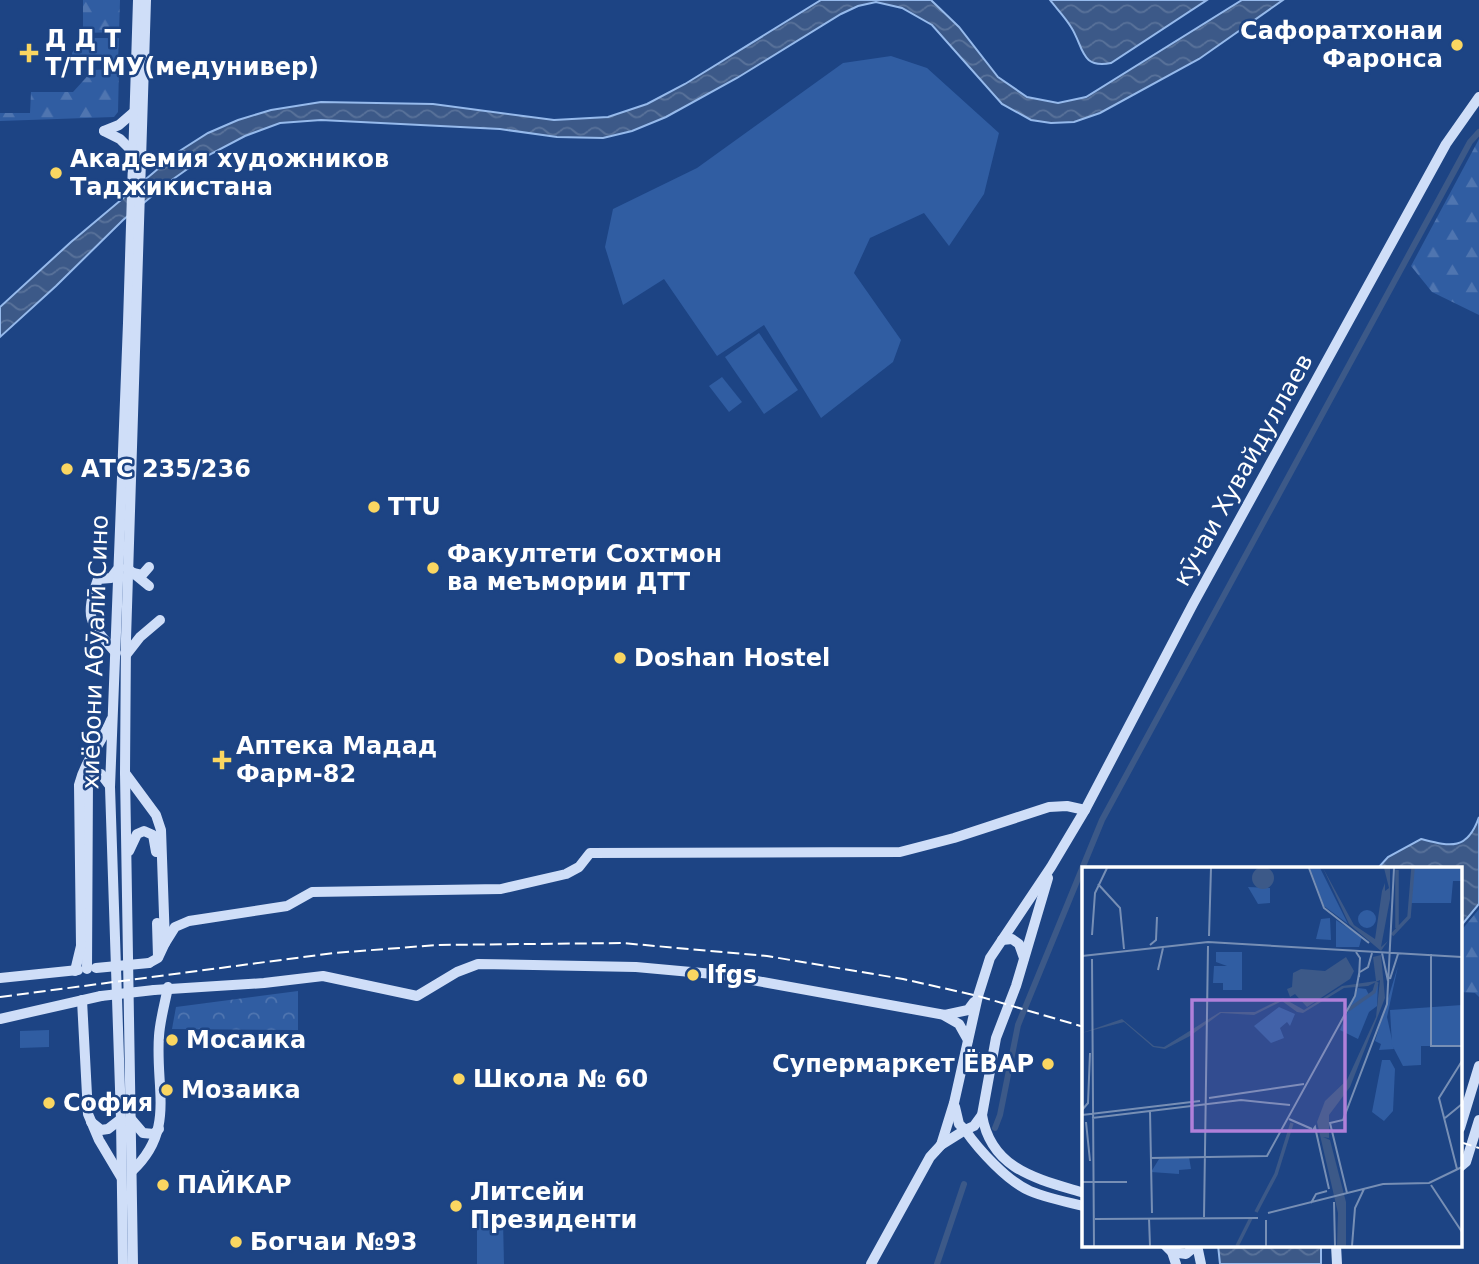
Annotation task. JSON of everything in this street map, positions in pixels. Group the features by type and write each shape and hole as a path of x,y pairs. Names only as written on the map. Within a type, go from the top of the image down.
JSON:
{"street":[{"name":"хиёбони Абӯалӣ Сино","path":"136,157 134,112 138,0"},
{"name":"хиёбони Абӯалӣ Сино","path":"123,1264 121,1177 126,1119 126,856 121,654 136,157 146,0"},
{"name":"кӯчаи Хувайдуллаев","path":"941,1145 990,958 1051,867 1085,810 1193,604 1446,144 1479,97"},
{"path":"134,112 119,125 104,131 120,139 136,157"},
{"path":"123,566 140,576 149,567"},
{"path":"123,566 149,586"},
{"path":"123,566 114,577 98,579 90,603 92,624 121,654 160,620"},
{"name":"хиёбони Абӯалӣ Сино","path":"121,654 114,713 110,787 126,1119 132,1171 133,1264"},
{"path":"75,971 81,946 79,785 87,760 103,740 114,713"},
{"path":"125,772 156,815 161,830 165,943"},
{"path":"91,969 88,778 92,774 101,774 110,787"},
{"path":"0,978 154,960 175,927 188,921 287,906 312,892 501,889 566,874 579,867 590,853 900,852 954,838 1049,807 1067,806 1085,810"},
{"path":"126,856 137,834 144,831 153,835 154,960"},
{"name":"кӯчаи Хувайдуллаев","path":"871,1264 930,1157 941,1145 974,1126 982,1115 996,1038 1025,959 1051,867"},
{"path":"162,917 175,927"},
{"path":"1002,940 1012,939 1019,944 1025,959"},
{"path":"0,1019 101,996 168,987 264,983 323,976 416,996 457,972 478,964 636,967 724,975 945,1015 959,1024 968,1040"},
{"path":"132,1171 152,1148 159,1129 159,1037 168,987"},
{"path":"945,1015 968,1010 978,996"},
{"path":"82,1000 90,1122 121,1177"},
{"path":"965,1057 979,1057 990,1066"},
{"path":"1462,1121 1479,1066"},
{"path":"954,1103 959,1124 978,1147 1018,1184 1028,1190 1082,1206"},
{"path":"982,1115 985,1133 1001,1156 1027,1175 1082,1193"},
{"path":"90,1122 101,1130 126,1119 143,1133 154,1134 159,1129"},
{"path":"1462,1165 1466,1162 1479,1120"},
{"path":"1168,1249 1186,1254 1196,1246"},
{"path":"1197,1246 1200,1264"},
{"path":"1336,1246 1337,1264"},
{"path":"1168,1249 1176,1264"}],"green space":[{"path":"83,0 120,0 119,32 83,33"},
{"path":"83,38 119,38 118,60 72,62 72,53"},
{"path":"891,56 927,68 999,133 984,194 949,246 924,213 870,238 854,273 901,340 893,362 821,418 764,325 717,356 664,279 623,305 605,247 613,209 697,168 843,63"},
{"path":"119,69 118,112 114,117 0,121 0,113 30,113 31,92 73,92 93,70"},
{"path":"1479,139 1479,315 1432,292 1411,266"},
{"path":"759,333 798,390 764,414 725,357"},
{"path":"722,377 742,402 729,412 709,386"},
{"path":"1479,909 1479,997 1475,993 1462,992 1462,930"},
{"path":"298,991 298,1030 172,1029 176,1007"},
{"path":"49,1030 49,1047 20,1048 20,1031"},
{"path":"481,1214 498,1214 503,1221 504,1264 477,1264 477,1220"}],"water":[{"path":"821,0 931,0 959,27 998,77 1027,97 1058,103 1086,97 1242,0 1283,0 1199,59 1100,113 1074,122 1031,120 1002,104 932,25 902,8 876,2 841,14 737,78 666,117 632,131 603,138 557,137 500,129 321,120 280,123 245,136 203,158 169,182 123,220 0,337 0,307 71,242 178,152 208,133 238,120 271,110 321,102 433,104 554,120 608,117 647,104 685,84"},
{"path":"1050,0 1207,0 1111,63 1101,64 1088,60 1084,55 1071,27"},
{"path":"1479,817 1479,904 1462,925 1462,867 1379,867 1388,857 1421,839 1456,844 1469,836"},
{"path":"1218,1246 1321,1246 1321,1264 1220,1264"}],"waterway":[{"path":"1083,867 1102,820 1470,142 1479,132"},
{"path":"995,1128 1018,1025 1082,869"},
{"path":"937,1264 964,1184"}],"railway":[{"path":"0,997 334,953 437,945 622,943 767,956 903,979 978,996 1082,1026"},
{"path":"1462,1143 1479,1148"}],"place":[{"name":"Сафоратхонаи Фаронса","path":"1457,45"},
{"name":"Д Д Т Т/ТГМУ(медунивер)","path":"29,53"},
{"name":"Академия художников Таджикистана","path":"56,173"},
{"name":"АТС 235/236","path":"67,469"},
{"name":"TTU","path":"374,507"},
{"name":"Факултети Сохтмон ва меъмории ДТТ","path":"433,568"},
{"name":"Doshan Hostel","path":"620,658"},
{"name":"Аптека Мадад Фарм-82","path":"222,760"},
{"name":"lfgs","path":"693,975"},
{"name":"Мосаика","path":"172,1040"},
{"name":"Супермаркет ЁВАР","path":"1048,1064"},
{"name":"Школа № 60","path":"459,1079"},
{"name":"Мозаика","path":"167,1090"},
{"name":"София","path":"49,1103"},
{"name":"ПАЙКАР","path":"163,1185"},
{"name":"Литсейи Президенти","path":"456,1206"},
{"name":"Богчаи №93","path":"236,1242"}]}
